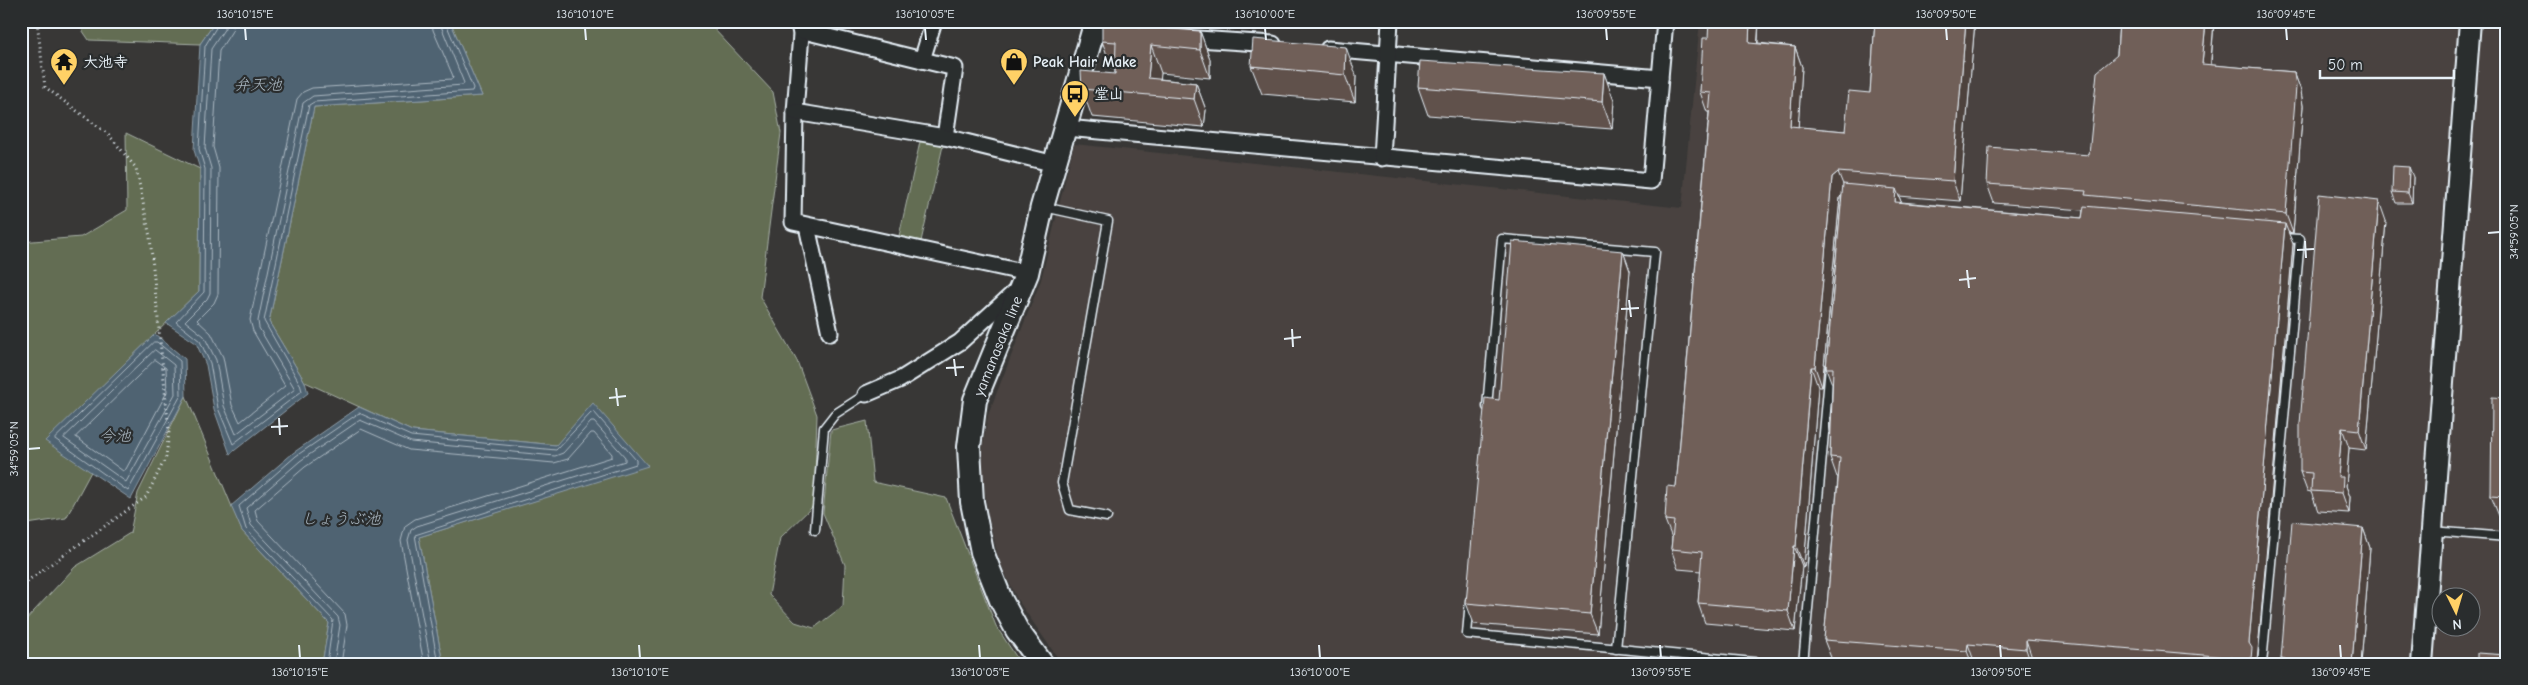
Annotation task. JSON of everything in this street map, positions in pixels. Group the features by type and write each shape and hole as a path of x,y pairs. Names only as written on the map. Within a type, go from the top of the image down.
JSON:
{"main road":[{"name":"yamanasaka line","path":"1042,664 1017,630 1001,600 982,552 971,493 969,447 976,400 1024,279 1042,207 1066,128 1101,28"}],"street":[{"path":"922,60 934,21"},
{"path":"1382,158 1390,21"},
{"path":"1066,128 1651,181 1665,21"},
{"path":"2422,664 2470,21"},
{"path":"945,137 955,68 801,26 795,112 793,222 1024,279"},
{"path":"1172,37 1289,46"},
{"path":"1308,47 1660,78"},
{"path":"795,112 945,137 1055,164"},
{"path":"807,226 830,333"},
{"path":"866,394 901,379 960,342 1024,279"}],"lane":[{"path":"1042,207 1108,221 1062,483 1070,510 1107,517"},
{"path":"2262,664 2300,240 2270,237"},
{"path":"1486,417 1502,239 1655,252 1616,649"},
{"path":"1804,664 1831,357"},
{"path":"815,530 824,428 835,414 866,394"},
{"path":"2432,531 2507,537"},
{"path":"1470,595 1466,634 1774,664"}],"path":[{"path":"21,590 30,579 146,497 166,457 169,432 150,237 136,168 109,135 45,87 37,21"}],"shaded area":[{"path":"1700,21 2507,21 2507,664 1062,664 1017,599 999,560 988,515 983,475 983,445 988,415 1041,280 1074,144 1682,208"}],"green space":[{"path":"76,21 216,21 200,44 89,40"},
{"path":"450,21 713,21 714,29 773,92 781,133 760,297 797,361 817,415 814,505 780,538 769,595 795,622 814,628 843,606 845,565 823,513 831,430 867,421 873,482 946,498 996,626 1021,664 443,664 419,537 648,465 556,445 412,431 305,382 269,322 314,107 482,96"},
{"path":"126,133 200,169 199,291 46,441 93,468 66,518 21,525 21,242 81,237 127,210"},
{"path":"922,133 945,137 919,250 897,245"},
{"path":"186,396 242,531 329,623 322,664 21,664 21,625 75,567 130,533 138,493"}],"water":[{"name":"弁天池","path":"216,21 450,21 482,96 314,107 269,322 305,382 308,393 230,454 214,409 206,365 196,343 166,323 199,291 200,169 194,150 200,44"},
{"name":"今池","path":"155,334 185,359 186,396 131,499 45,441"},
{"name":"しょうぶ池","path":"593,403 648,466 419,537 443,664 322,664 329,623 242,531 231,506 293,453 359,407 412,431 556,445"}],"building":[{"path":"1709,21 1750,21 1749,43 1795,47 1790,126 1845,131 1849,91 1870,93 1875,21 1966,21 1953,181 1838,172 1832,177 1815,367 1811,367 1796,546 1794,546 1788,611 1698,603 1702,552 1671,549 1674,521 1665,520 1667,486 1676,487 1711,93 1700,92 1703,38 1708,38"},
{"path":"2119,21 2206,21 2202,64 2294,72 2296,87 2286,214 2085,195 2086,191 1987,184 1989,147 2089,155 2097,72 2117,55"},
{"path":"1102,24 1200,31 1200,50 1151,45 1148,78 1196,83 1194,99 1082,89 1081,71 1115,74 1116,42 1102,41"},
{"path":"1253,39 1346,47 1345,75 1251,66"},
{"path":"1420,61 1604,73 1602,102 1418,87"},
{"path":"2393,166 2409,167 2408,193 2392,192"},
{"path":"1843,184 1896,189 1895,202 2082,218 2084,206 2285,224 2249,643 2252,648 2251,659 2026,640 2026,649 1968,644 1967,651 1824,640 1840,458 1830,457 1833,368 1826,368"},
{"path":"2319,194 2379,201 2359,430 2342,428 2338,477 2343,477 2342,493 2311,491 2312,473 2300,472 2300,424"},
{"path":"1512,241 1623,251 1590,614 1466,603 1485,398 1499,400"},
{"path":"2492,397 2507,398 2507,497 2491,496"},
{"path":"2292,521 2363,528 2352,664 2281,659"},
{"path":"2477,653 2507,655 2507,664 2477,664"}],"place":[{"name":"大池寺","path":"64,86"},
{"name":"Peak Hair Make","path":"1014,86"},
{"name":"堂山","path":"1075,118"}]}
